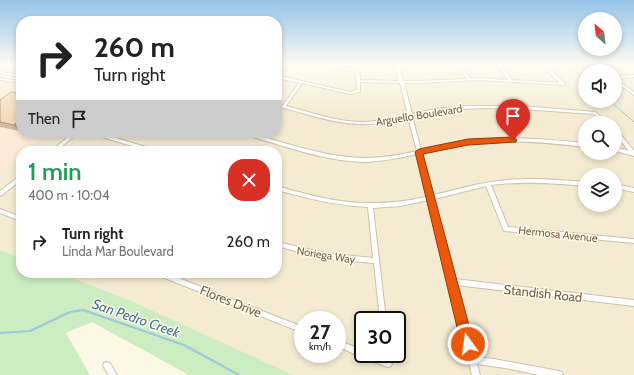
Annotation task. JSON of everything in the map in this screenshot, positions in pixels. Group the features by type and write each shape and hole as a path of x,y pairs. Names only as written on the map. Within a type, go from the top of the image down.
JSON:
{"street":[{"path":"284,106 301,82 354,93 360,91 359,82"},
{"path":"380,82 413,82"},
{"path":"402,82 430,199 476,375"},
{"path":"531,82 564,84 561,82"},
{"path":"622,85 634,94"},
{"name":"Arguello Boulevard","path":"284,106 359,123 375,122 410,114 457,108 514,107 595,113 599,116"},
{"path":"59,146 70,138"},
{"path":"111,138 137,146"},
{"path":"263,138 323,154 354,159 386,159 457,144 490,140 524,140 578,144"},
{"path":"622,139 634,154"},
{"path":"622,151 634,154"},
{"path":"0,194 16,181"},
{"path":"282,189 337,203 370,206 403,204 430,199 488,184 531,181 578,184"},
{"name":"Hermosa Avenue","path":"488,184 506,229 634,242"},
{"path":"622,187 634,190"},
{"path":"370,206 382,311"},
{"path":"0,211 16,217"},
{"name":"Noriega Way","path":"282,245 325,256 376,261"},
{"name":"Flores Drive","path":"172,278 294,326"},
{"name":"Standish Road","path":"452,282 634,303"},
{"path":"472,360 498,362 538,372 560,375"},
{"path":"107,366 113,375"}],"shaded area":[{"path":"0,82 16,82 16,138 42,138 32,146 16,146 16,158 0,170"},
{"path":"282,82 578,82 578,108 622,108 622,82 634,82 634,375 291,375 66,278 282,278 282,146 32,146 42,138 282,138"},
{"path":"16,158 16,259 0,253 0,170"}],"green space":[{"path":"0,250 16,256 16,278 73,278 131,301 293,375 189,375 92,322 66,333 90,375 0,375"}],"building":[{"path":"11,92 16,93 16,123 14,125 0,122 0,100"}],"waterway":[{"path":"618,108 634,122"},
{"name":"San Pedro Creek","path":"0,333 30,331 70,312 83,310 184,345 239,375"}],"route":[{"path":"468,344 419,152 468,142 513,140"}]}
